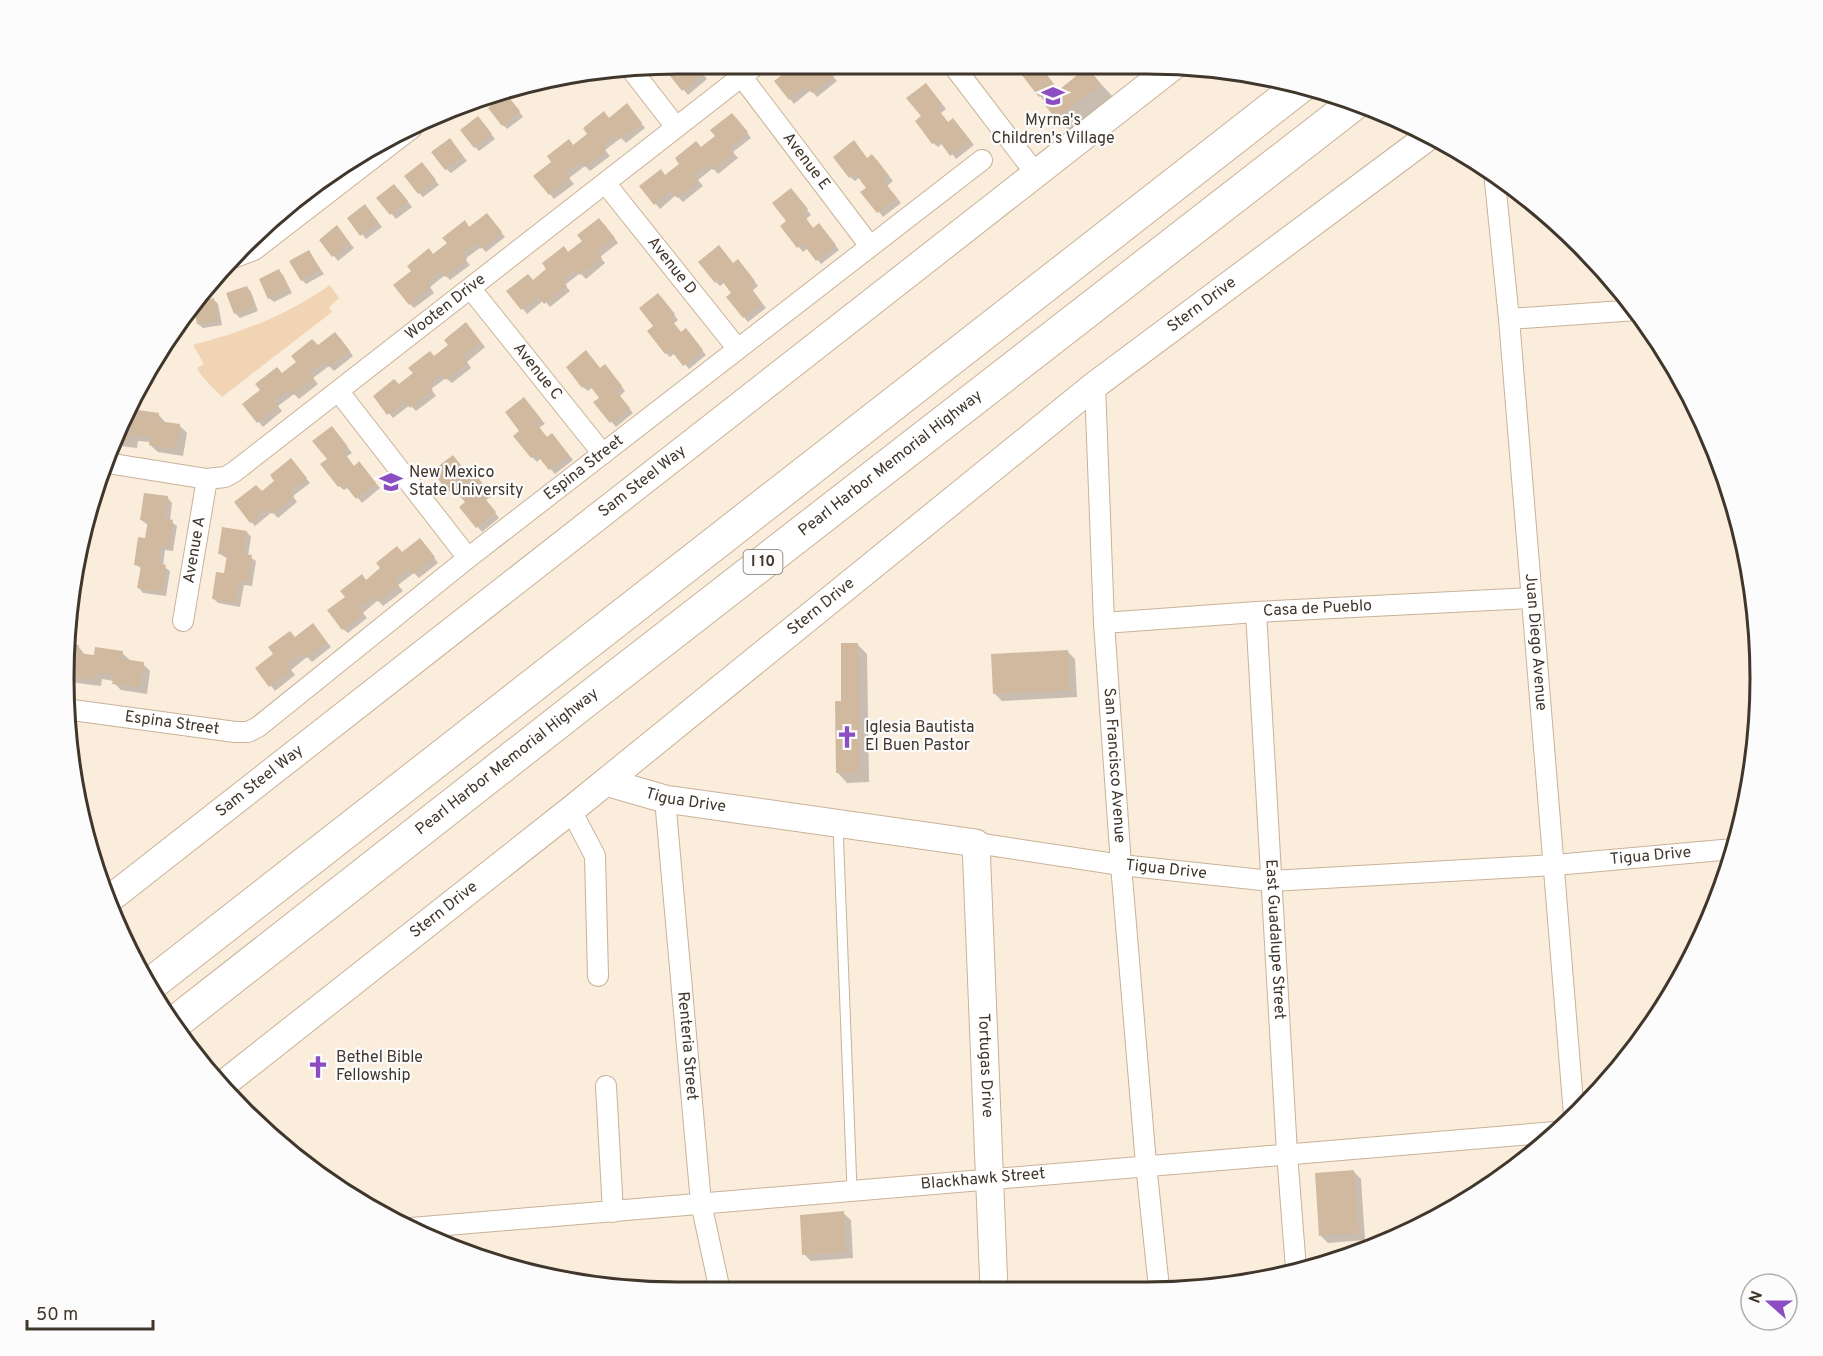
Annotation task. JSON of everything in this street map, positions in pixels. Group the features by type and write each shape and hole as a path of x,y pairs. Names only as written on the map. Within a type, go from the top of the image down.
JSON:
{"highway":[{"name":"I 10","path":"155,981 1293,92"},
{"name":"Pearl Harbor Memorial Highway","path":"179,1020 585,700 1347,109"}],"street":[{"name":"Wooten Drive","path":"114,464 207,478 225,477 234,472 746,74"},
{"path":"960,74 1036,174"},
{"name":"Sam Steel Way","path":"115,895 1163,74"},
{"path":"636,75 676,127"},
{"name":"Avenue E","path":"742,77 870,246"},
{"name":"Stern Drive","path":"228,1081 606,782 1095,385 1422,141"},
{"path":"251,251 383,150"},
{"name":"Espina Street","path":"75,710 235,732 248,732 258,727 468,558 982,160"},
{"name":"Avenue D","path":"606,184 737,348"},
{"name":"Juan Diego Avenue","path":"1495,185 1509,319 1573,1104"},
{"name":"Avenue C","path":"471,289 603,454"},
{"path":"1509,319 1626,311"},
{"name":"San Francisco Avenue","path":"1095,385 1104,623 1121,865 1146,1164 1159,1282"},
{"path":"339,392 468,558"},
{"name":"Avenue A","path":"183,621 207,478"},
{"name":"Casa de Pueblo","path":"1104,623 1256,612 1531,598"},
{"name":"East Guadalupe Street","path":"1256,612 1287,1153 1296,1263"},
{"name":"Tigua Drive","path":"606,782 665,799 1121,865 1271,881 1555,865 1724,850"},
{"name":"Renteria Street","path":"665,799 701,1203 718,1282"},
{"path":"571,810 595,856 598,976"},
{"name":"Tortugas Drive","path":"976,843 994,1282"},
{"path":"606,1086 613,1212"},
{"name":"Blackhawk Street","path":"426,1227 852,1189 988,1180 1146,1164 1543,1133"}],"lane":[{"path":"838,824 852,1189"}],"shaded area":[{"path":"330,285 339,298 329,307 332,312 222,397 199,372 197,368 204,364 193,345 230,334 281,314"}],"building":[{"path":"669,74 703,74 682,91"},
{"path":"783,74 832,74 834,76 812,93 806,86 789,100 774,81"},
{"path":"1021,74 1046,74 1054,84 1039,97"},
{"path":"1078,74 1093,74 1101,84 1056,119 1043,103"},
{"path":"926,83 942,104 937,108 948,122 953,118 970,140 950,156 938,139 932,144 915,121 921,116 906,98"},
{"path":"509,98 520,111 502,126 488,108 495,103"},
{"path":"627,103 642,123 620,139 616,134 602,145 606,150 585,167 580,162 566,173 570,178 549,195 533,176 551,162 547,156 569,139 573,145 587,134 583,128 604,111 609,118"},
{"path":"732,113 748,132 730,147 734,153 713,170 708,164 694,174 699,181 677,198 671,191 654,205 639,186 661,169 665,175 679,164 675,158 696,141 701,147 715,136 710,130"},
{"path":"478,116 492,134 474,148 460,130"},
{"path":"450,138 463,156 445,170 431,152"},
{"path":"854,140 867,158 872,154 889,176 883,180 897,198 877,213 860,192 866,188 855,173 849,178 833,157"},
{"path":"422,162 436,180 418,194 404,176"},
{"path":"394,184 408,201 390,215 376,198"},
{"path":"791,188 808,209 802,213 813,228 819,223 836,245 816,261 803,244 797,248 780,226 786,221 772,203"},
{"path":"365,204 378,222 360,236 347,218"},
{"path":"487,213 502,232 480,249 476,243 462,253 467,259 445,277 440,271 427,282 431,287 409,305 393,285 411,271 407,266 429,248 433,254 447,243 442,238 465,220 469,227"},
{"path":"599,218 615,238 597,252 602,258 580,275 575,269 562,280 567,286 544,304 539,297 521,310 506,291 528,274 533,280 546,269 542,263 564,246 568,252 582,241 577,235"},
{"path":"337,225 350,243 332,257 319,240"},
{"path":"719,245 733,263 738,259 755,281 749,285 762,303 743,318 726,297 731,293 720,278 715,283 698,262"},
{"path":"309,250 320,269 301,281 289,261"},
{"path":"279,269 289,288 268,299 259,279"},
{"path":"247,286 255,306 234,314 226,293"},
{"path":"658,293 675,314 670,318 681,332 686,328 703,350 683,366 670,349 665,354 647,331 653,326 639,308"},
{"path":"214,298 218,321 197,324 195,314 207,300"},
{"path":"466,322 481,342 463,356 468,362 446,380 441,374 428,384 433,390 410,408 405,401 387,415 373,396 394,379 399,384 413,373 408,368 430,351 434,356 448,345 444,340"},
{"path":"335,332 350,351 329,367 324,362 310,373 314,379 293,395 289,390 274,400 279,406 257,423 242,404 260,390 255,384 277,367 282,373 296,362 291,356 312,339 318,345"},
{"path":"586,350 600,368 605,364 622,386 616,391 630,408 610,423 593,402 599,398 588,383 582,388 566,367"},
{"path":"524,397 541,419 536,423 547,437 552,433 569,455 549,470 536,454 531,458 513,436 519,431 505,412"},
{"path":"137,410 159,413 158,421 180,424 176,449 149,445 150,437 131,434 130,441 123,440"},
{"path":"332,426 348,447 343,451 354,466 359,461 376,483 356,499 343,483 338,487 320,464 327,459 312,441"},
{"path":"453,455 466,472 471,469 488,490 482,495 496,512 476,528 459,507 465,502 453,488 448,492 432,471"},
{"path":"291,458 307,478 290,491 294,496 272,514 267,508 250,523 234,502 256,485 262,491 274,481 270,475"},
{"path":"144,493 168,496 165,518 173,520 169,548 161,546 158,563 166,565 162,592 137,588 141,566 134,565 138,537 145,538 148,521 140,520"},
{"path":"222,527 247,531 244,554 252,555 248,582 239,581 236,603 212,599 216,572 224,573 227,555 218,554"},
{"path":"420,538 435,557 413,574 409,569 395,580 399,585 378,602 373,596 359,608 364,613 342,630 327,610 345,597 340,591 362,574 366,580 380,568 376,563 397,546 402,552"},
{"path":"313,623 327,642 306,658 302,653 287,665 291,670 269,687 255,668 273,654 268,647 290,631 295,637"},
{"name":"Iglesia Bautista El Buen Pastor","path":"841,643 858,643 859,773 836,773 835,701 841,701"},
{"path":"75,645 79,645 78,653 94,655 95,647 123,651 122,659 144,662 140,687 112,684 114,675 95,672 94,680 74,677"},
{"path":"1068,650 1070,690 993,694 991,654"},
{"path":"1354,1170 1359,1233 1319,1236 1315,1173"},
{"path":"844,1211 846,1252 802,1255 800,1215"}],"place":[{"name":"Myrna's Children's Village","path":"1053,96"},
{"name":"New Mexico State University","path":"391,482"},
{"name":"Iglesia Bautista El Buen Pastor","path":"847,737"},
{"name":"Bethel Bible Fellowship","path":"318,1067"}]}
